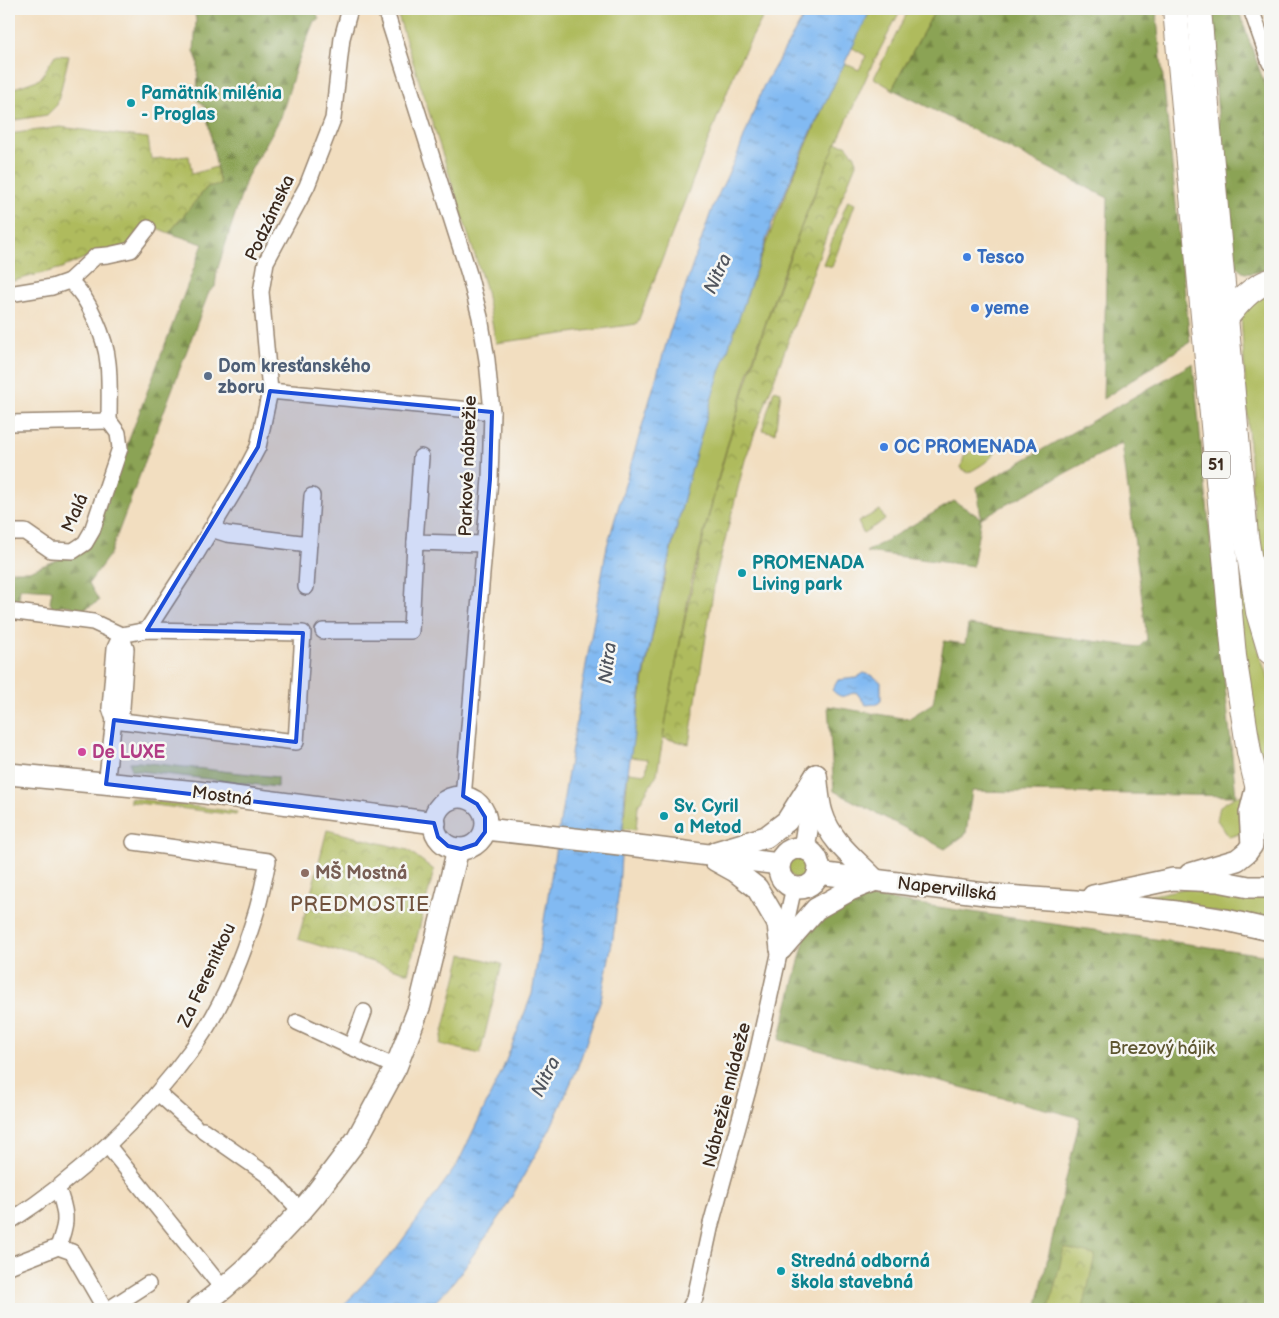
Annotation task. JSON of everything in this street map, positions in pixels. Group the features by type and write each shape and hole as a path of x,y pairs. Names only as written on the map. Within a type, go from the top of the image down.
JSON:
{"main road":[{"name":"51","path":"1175,9 1234,656 1243,722 1257,785 1270,827"},
{"name":"51","path":"1200,9 1220,257 1246,536 1258,612 1270,652"},
{"path":"1220,257 1239,275 1248,280 1266,282"},
{"path":"1226,318 1239,302 1266,282"}],"street":[{"name":"Podzámska","path":"147,630 212,529 258,447 270,391 261,292 266,262 307,186 333,119 342,38 350,9"},
{"name":"Parkové nábrežie","path":"385,9 469,274 482,334 492,412 490,479 463,798"},
{"path":"1250,9 1270,63"},
{"path":"9,294 69,281 96,256 131,250 148,228"},
{"path":"9,423 109,421 108,362 102,339 90,308 77,286 69,281"},
{"path":"270,391 492,412"},
{"name":"Malá","path":"9,532 26,532 51,550 73,551 85,543 92,532 120,448 118,433 109,421"},
{"path":"323,631 411,631 421,457"},
{"path":"306,587 312,496"},
{"path":"212,529 228,534 309,544"},
{"path":"415,542 484,544"},
{"path":"9,611 93,622 121,636 147,630 303,633 296,742 114,720"},
{"path":"106,784 114,720 110,708 115,648 121,636"},
{"name":"Mostná","path":"9,774 197,792 434,823"},
{"path":"804,848 816,775"},
{"path":"706,855 766,838 787,820 816,775"},
{"path":"781,949 816,909 850,890 875,880 839,844 831,832 822,814 816,775"},
{"path":"1173,879 1237,860 1247,852 1252,844 1250,814 1257,785"},
{"path":"463,798 474,802 481,808 485,816 486,829 482,838 476,844 467,848 451,848 442,842 437,834 434,823 436,814 442,806 453,799 463,798"},
{"path":"486,829 779,864"},
{"name":"Za Ferenitkou","path":"9,1222 57,1188 108,1146 158,1093 193,1048 216,1010 236,968 256,915 268,861 134,842"},
{"path":"804,848 816,858 819,866 816,878 803,888 788,885 782,878 779,864 786,853 791,850 804,848"},
{"path":"197,1309 223,1290 247,1268 302,1210 357,1139 396,1067 420,1005 458,849"},
{"path":"706,855 735,871 757,888 778,924 781,949"},
{"name":"Napervillská","path":"818,873 993,895 1075,901 1177,912 1270,930"},
{"name":"Napervillská","path":"1075,901 1173,879 1218,881 1248,887 1270,887"},
{"name":"Nábrežie mládeže","path":"689,1309 695,1298 711,1224 753,1072 794,887"},
{"path":"351,1047 364,1012"},
{"path":"297,1022 396,1067"},
{"path":"158,1093 199,1128 266,1174 302,1210"},
{"path":"108,1146 223,1290"},
{"path":"58,1247 66,1224 60,1195"},
{"path":"9,1266 58,1247 72,1252 107,1309 148,1284"}],"highlighted area":[{"path":"270,391 492,412 490,479 463,796 477,804 485,817 485,832 476,844 461,849 448,846 438,837 434,823 106,784 114,720 296,742 303,633 147,630 258,447"}],"green space":[{"path":"194,9 315,9 319,19 314,21 297,64 281,117 247,177 217,271 215,287 209,292 110,554 89,583 99,601 78,613 72,606 61,605 53,610 50,602 52,590 20,588 18,610 9,608 9,571 29,571 88,548 203,244 169,233 207,187 220,184 205,106 197,100 198,62 194,51 196,20"},
{"path":"396,9 767,9 738,64 637,324 496,343 485,287"},
{"path":"871,9 901,9 870,69 814,194 781,278 747,377 691,583 657,774 638,806 636,830 623,829 628,772 646,774 648,759 630,757 635,725 667,568 693,460 710,400 759,262 826,102 844,63 859,70 866,56 851,47"},
{"path":"909,9 936,9 892,89 874,78"},
{"path":"936,9 1156,9 1190,342 1103,399 1108,198 892,89"},
{"path":"1209,9 1238,9 1270,99 1270,269 1259,272 1246,273 1241,271 1235,262 1229,244"},
{"path":"55,55 69,56 57,105 47,115 9,121 9,90 40,79"},
{"path":"60,127 148,138 151,159 189,156 192,174 216,167 220,184 207,187 169,233 147,224 127,246 94,254 62,268 9,282 11,238 9,235 9,134"},
{"path":"836,143 846,145 855,156 856,164 827,234 745,460 715,580 689,744 663,738 692,585 731,435 753,361 779,288 806,215"},
{"path":"848,200 855,204 832,267 823,264"},
{"path":"1270,294 1270,607 1262,582 1252,492 1241,314 1243,306"},
{"path":"1193,363 1236,796 972,791 966,834 945,849 834,791 828,706 908,719 933,703 944,641 965,644 968,625 1139,647 1147,639 1122,443 981,518 977,487"},
{"path":"774,390 781,392 775,433 762,430"},
{"path":"995,438 999,442 998,448 987,461 968,473 961,468 964,456"},
{"path":"954,501 981,518 973,566 866,552"},
{"path":"880,510 885,520 863,533 858,522"},
{"path":"1235,565 1240,566 1258,650 1270,684 1270,804 1247,701"},
{"path":"130,762 277,777 277,787 131,770"},
{"path":"1242,795 1246,832 1229,837 1217,820 1220,806 1236,796"},
{"path":"130,798 237,812 236,815 130,802"},
{"path":"327,830 408,850 434,870 408,973 298,939 307,907 321,911 323,900 310,897"},
{"path":"799,857 807,860 810,868 807,876 799,879 791,876 788,868 791,860"},
{"path":"1205,884 1270,893 1270,922 1139,898"},
{"name":"Brezový hájik","path":"877,898 1270,956 1270,1309 1036,1309 1080,1118 779,1040 813,906"},
{"path":"462,954 502,964 480,1054 440,1044"},
{"path":"1064,1248 1095,1255 1083,1309 1049,1309"}],"water":[{"name":"Nitra","path":"808,9 871,9 811,132 772,223 715,387 690,475 665,573 642,684 625,791 619,889 613,938 601,999 577,1069 550,1129 502,1214 454,1282 428,1309 340,1309 395,1250 457,1165 501,1073 532,994 607,546 669,334 713,206 738,153 763,87"},
{"path":"864,673 873,676 881,682 881,700 878,704 866,705 856,692 841,696 832,690 838,680 856,678"}],"place":[{"name":"Pamätník milénia - Proglas","path":"131,103"},
{"name":"Tesco","path":"967,257"},
{"name":"yeme","path":"975,308"},
{"name":"Dom kresťanského zboru","path":"208,376"},
{"name":"OC PROMENADA","path":"884,447"},
{"name":"PROMENADA Living park","path":"742,573"},
{"name":"De LUXE","path":"82,752"},
{"name":"Sv. Cyril a Metod","path":"664,816"},
{"name":"MŠ Mostná","path":"305,873"},
{"name":"Stredná odborná škola stavebná","path":"781,1271"}],"district":[{"name":"PREDMOSTIE","path":"360,905"}]}
